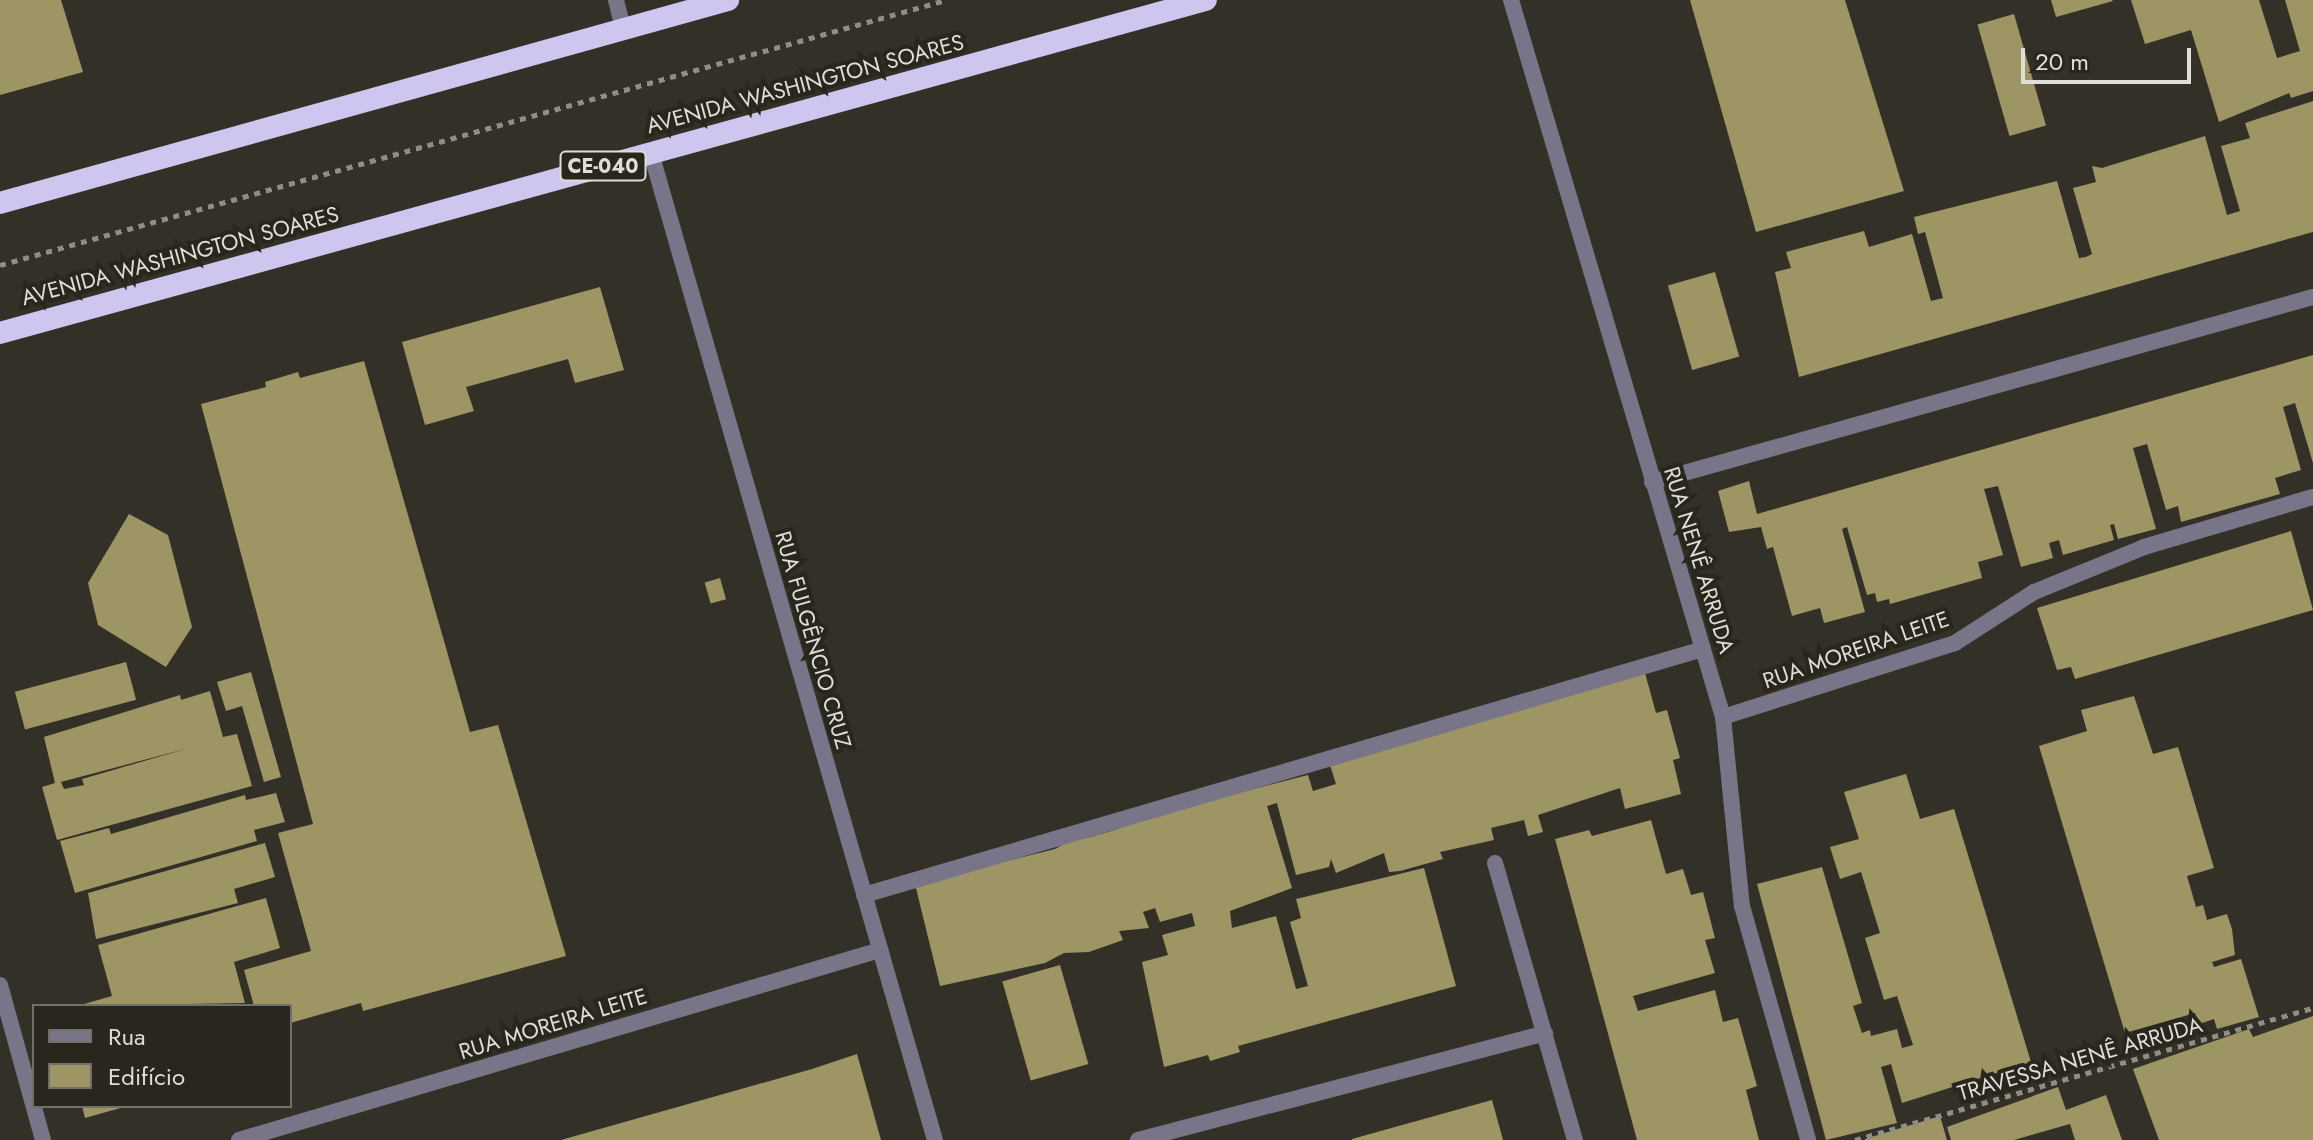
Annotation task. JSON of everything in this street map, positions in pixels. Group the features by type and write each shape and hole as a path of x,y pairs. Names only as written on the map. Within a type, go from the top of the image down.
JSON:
{"highway":[{"path":"0,203 728,0"},
{"name":"AVENIDA WASHINGTON SOARES","path":"0,333 1206,0"}],"street":[{"path":"616,0 623,28"},
{"name":"RUA NENÊ ARRUDA","path":"1511,0 1723,717 1742,906 1808,1140"},
{"name":"RUA FULGÊNCIO CRUZ","path":"651,153 935,1140"},
{"path":"1652,482 2313,297"},
{"name":"RUA MOREIRA LEITE","path":"1723,717 1955,643 2034,592 2144,547 2313,497"},
{"path":"864,895 1703,649"},
{"path":"1495,863 1575,1140"},
{"name":"RUA MOREIRA LEITE","path":"239,1140 880,950"},
{"path":"0,985 32,1100"},
{"path":"1138,1140 1545,1033"},
{"path":"34,1108 43,1140"}],"path":[{"name":"AVENIDA WASHINGTON SOARES","path":"0,265 946,0"},
{"name":"TRAVESSA NENÊ ARRUDA","path":"1855,1140 2313,1008"}],"building":[{"path":"0,0 61,0 83,72 0,95"},
{"path":"1690,0 1845,0 1904,191 1756,232"},
{"path":"2051,0 2112,0 2113,1 2056,17"},
{"path":"2131,0 2259,0 2277,58 2300,51 2285,0 2313,0 2313,91 2291,98 2289,93 2219,122 2191,30 2145,44"},
{"path":"2014,14 2046,126 2009,136 1977,24"},
{"path":"2313,101 2313,232 1799,377 1775,272 1791,268 1786,252 1864,231 1869,247 1912,234 1931,301 1943,298 1925,232 1918,234 1914,217 2057,181 2079,258 2086,257 2092,254 2073,188 2096,182 2092,166 2102,168 2205,136 2227,215 2240,211 2221,146 2250,138 2245,123"},
{"path":"1715,272 1739,357 1692,370 1668,286"},
{"path":"600,287 624,370 575,383 568,359 466,387 474,411 425,425 402,342"},
{"path":"2313,355 2313,463 2295,403 2283,407 2301,470 2275,478 2280,494 2181,522 2178,506 2166,510 2147,444 2133,448 2156,529 2118,539 2114,524 2110,525 2114,540 2063,555 2059,540 2049,543 2053,558 2021,567 1998,486 1984,489 2003,555 1978,562 1982,578 1890,604 1889,599 1877,602 1875,593 1867,595 1847,527 1842,529 1865,612 1824,623 1820,608 1792,616 1773,547 1767,549 1761,527 1729,532 1718,491 1749,481 1757,514"},
{"path":"364,361 470,732 498,725 566,956 363,1011 361,1003 292,1022 292,1004 253,1004 244,970 311,951 278,833 313,824 201,404 266,387 265,382 298,372 300,378"},
{"path":"129,514 168,535 192,627 166,667 98,625 88,583"},
{"path":"2291,531 2313,610 2075,679 2071,667 2057,670 2037,608"},
{"path":"720,578 726,599 711,604 705,582"},
{"path":"126,662 136,700 25,729 15,692"},
{"path":"251,672 281,777 264,782 242,706 226,711 217,682"},
{"path":"1645,673 1656,713 1667,710 1680,758 1673,760 1681,794 1625,809 1620,788 1538,815 1543,832 1528,836 1524,820 1491,828 1494,840 1440,852 1443,859 1400,871 1389,872 1384,853 1336,873 1331,859 1329,867 1296,875 1277,803 1267,806 1292,888 1230,911 1232,928 1276,916 1296,989 1308,986 1290,922 1301,918 1296,899 1424,868 1456,986 1238,1046 1240,1052 1210,1061 1208,1055 1164,1067 1142,962 1168,955 1162,935 1195,926 1192,913 1160,922 1155,908 1143,912 1149,928 1119,931 1123,940 1089,952 1064,953 1045,963 940,986 915,884 1055,849 1062,845 1060,840 1085,833 1087,838 1118,829 1117,824 1308,775 1313,791 1336,784 1330,765"},
{"path":"210,691 223,737 237,734 252,786 57,840 42,787 55,783 44,737 180,695 181,700","holes":["189,748 82,779 84,785 64,789 61,782"]},
{"path":"2134,696 2153,754 2178,747 2214,868 2187,876 2196,907 2203,905 2207,920 2227,914 2232,929 2235,955 2212,962 2214,967 2241,959 2259,1017 2217,1029 2214,1019 2199,1024 2195,1013 2125,1033 2039,746 2087,731 2081,710"},
{"path":"1906,774 1920,819 1954,809 2031,1062 1902,1103 1891,1064 1881,1067 1897,1123 1826,1140 1757,884 1822,867 1862,1003 1853,1006 1862,1033 1870,1030 1871,1036 1897,1029 1902,1048 1913,1045 1897,996 1884,1000 1865,938 1880,933 1861,872 1840,879 1830,847 1859,839 1844,792"},
{"path":"276,793 285,822 254,830 257,841 75,893 60,841 109,828 111,834 245,795 246,800"},
{"path":"1651,820 1666,874 1683,869 1691,895 1703,892 1715,938 1705,940 1715,973 1633,996 1638,1011 1715,990 1723,1022 1738,1018 1757,1086 1746,1090 1759,1140 1637,1140 1555,839 1589,830 1592,836"},
{"path":"265,843 275,877 234,889 238,903 96,939 88,893"},
{"path":"266,898 280,948 234,962 245,1003 84,1004 112,996 98,945"},
{"path":"1060,965 1088,1064 1031,1081 1002,982"},
{"path":"2313,1016 2313,1140 2159,1140 2133,1069 2249,1029 2253,1037"},
{"path":"857,1054 881,1140 561,1140 812,1069"},
{"path":"2058,1087 2066,1110 2106,1095 2122,1140 2075,1140 2070,1124 2014,1140 1951,1140 1947,1127"},
{"path":"1492,1100 1503,1140 1352,1140 1352,1139"},
{"path":"82,1108 120,1108 85,1118"},
{"path":"1940,1116 1947,1140 1865,1140 1865,1139"}]}
